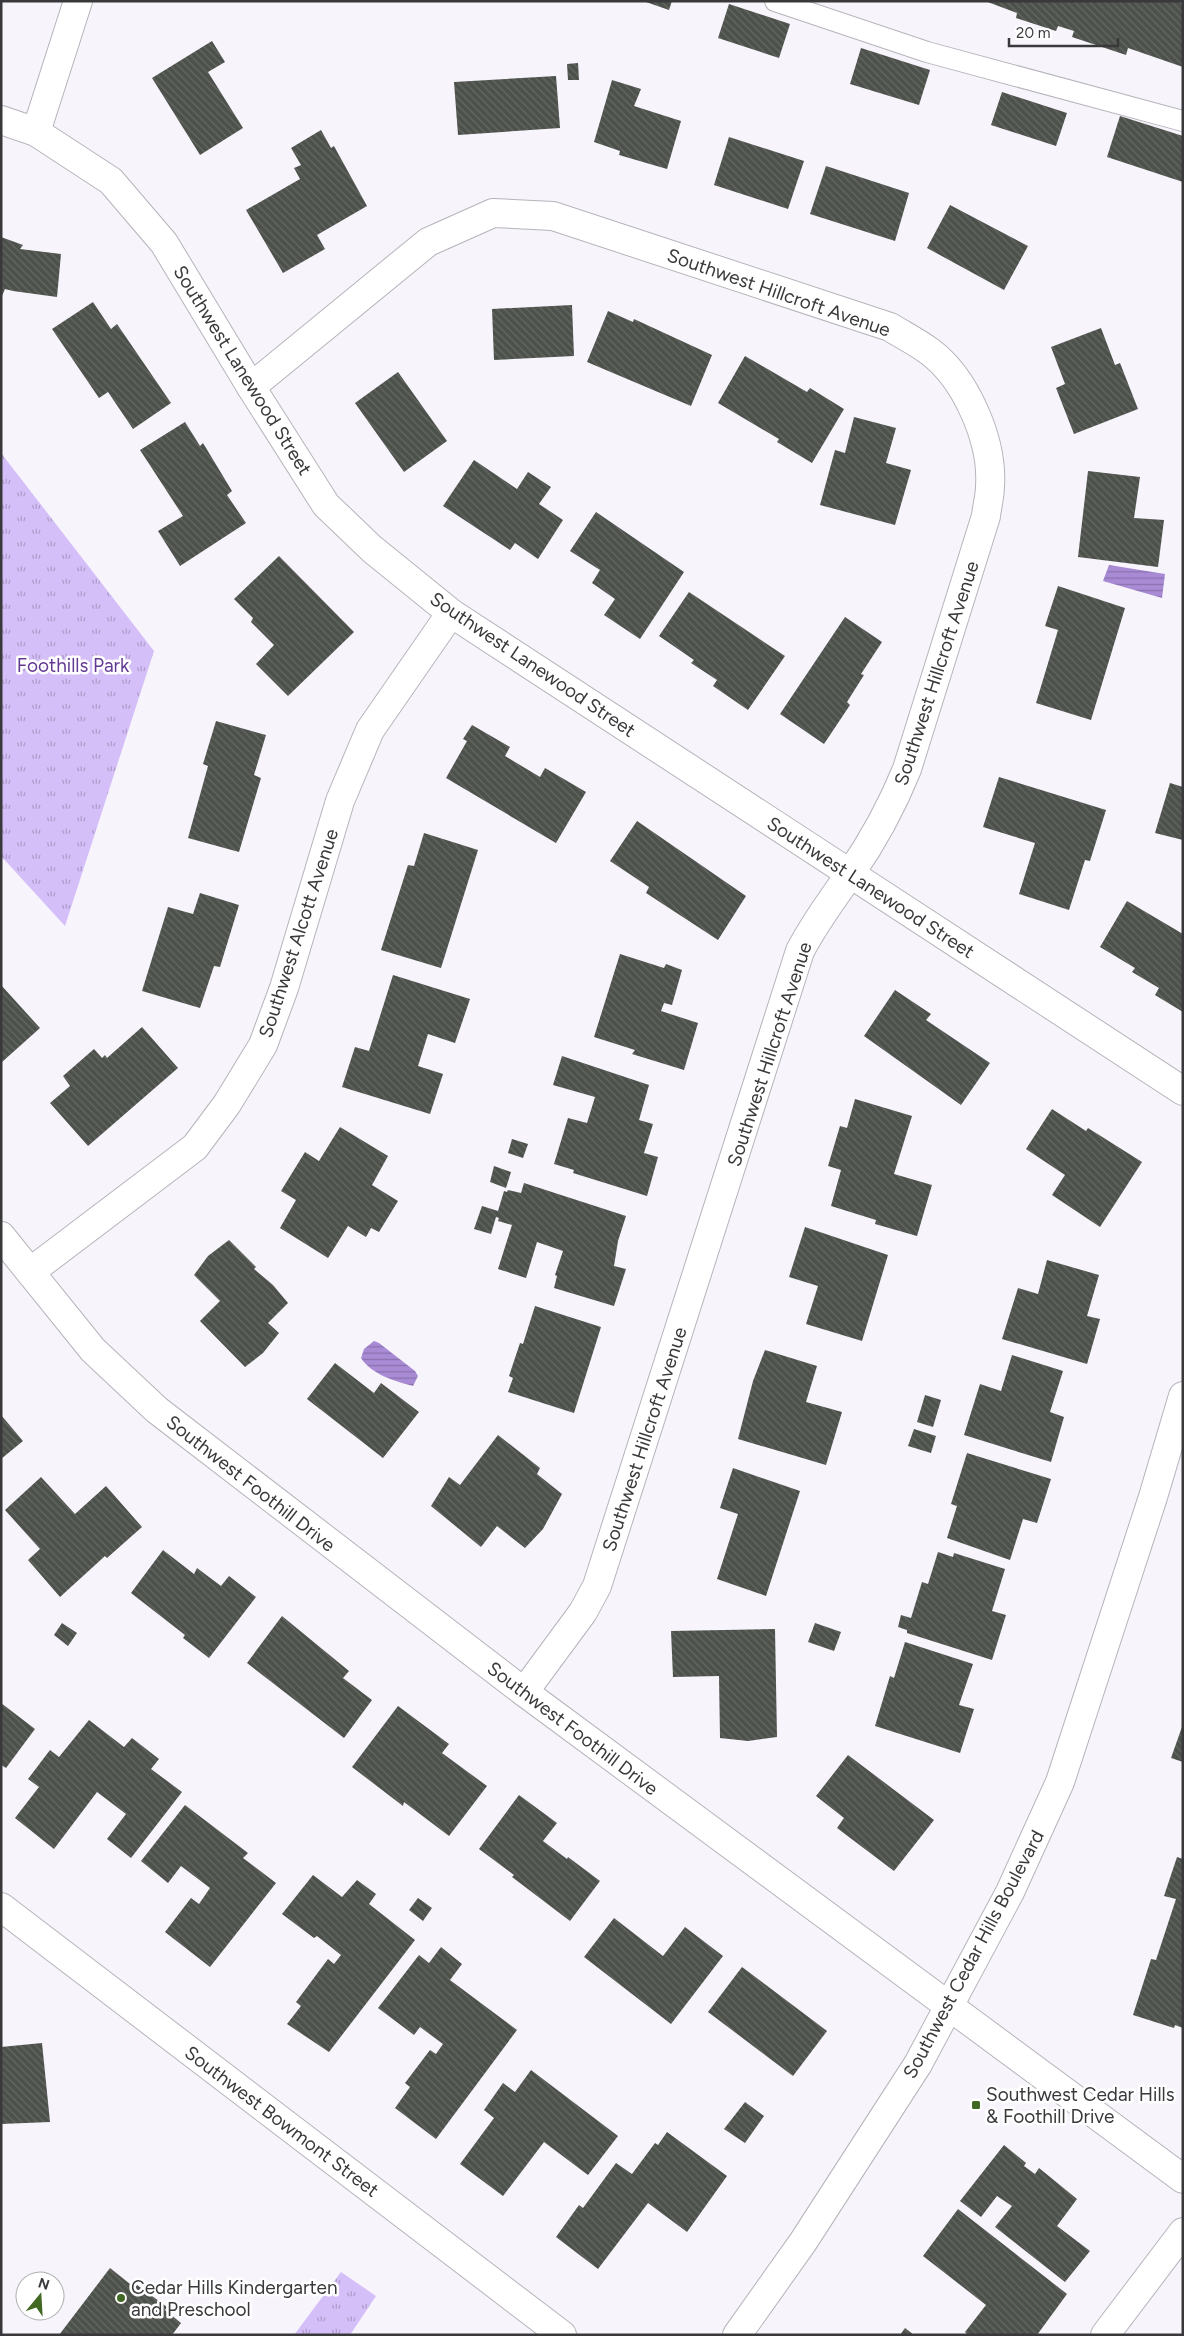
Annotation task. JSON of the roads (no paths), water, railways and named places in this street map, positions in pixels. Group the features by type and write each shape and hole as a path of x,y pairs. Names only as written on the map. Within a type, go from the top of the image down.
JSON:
{"street":[{"path":"36,132 78,1"},
{"name":"Southwest Lanewood Street","path":"1,120 36,132 111,180 164,243 251,387 326,504 372,549 451,613 1183,1091"},
{"name":"Southwest Hillcroft Avenue","path":"251,387 428,242 493,213 553,216 890,328 930,352 956,380 978,417 988,452 991,485 987,508 907,769 894,800 851,873 816,921 800,951 597,1586 583,1612 524,1692"},
{"name":"Southwest Alcott Avenue","path":"30,1272 195,1147 227,1104 263,1045 284,988 340,801 370,730 451,613"},
{"name":"Southwest Foothill Drive","path":"1,1236 93,1350 156,1410 524,1692 1183,2179"},
{"name":"Southwest Cedar Hills Boulevard","path":"737,2335 829,2201 918,2064 1010,1892 1060,1782 1153,1497 1183,1396"},
{"name":"Southwest Bowmont Street","path":"1,1908 562,2335"},
{"path":"1106,2335 1183,2232"}],"lane":[{"path":"775,1 928,52 1183,121"}],"place":[{"name":"Southwest Cedar Hills & Foothill Drive","path":"976,2105"},
{"name":"Cedar Hills Kindergarten and Preschool","path":"121,2298"}],"park label":[{"name":"Foothills Park","path":"73,665"}]}
